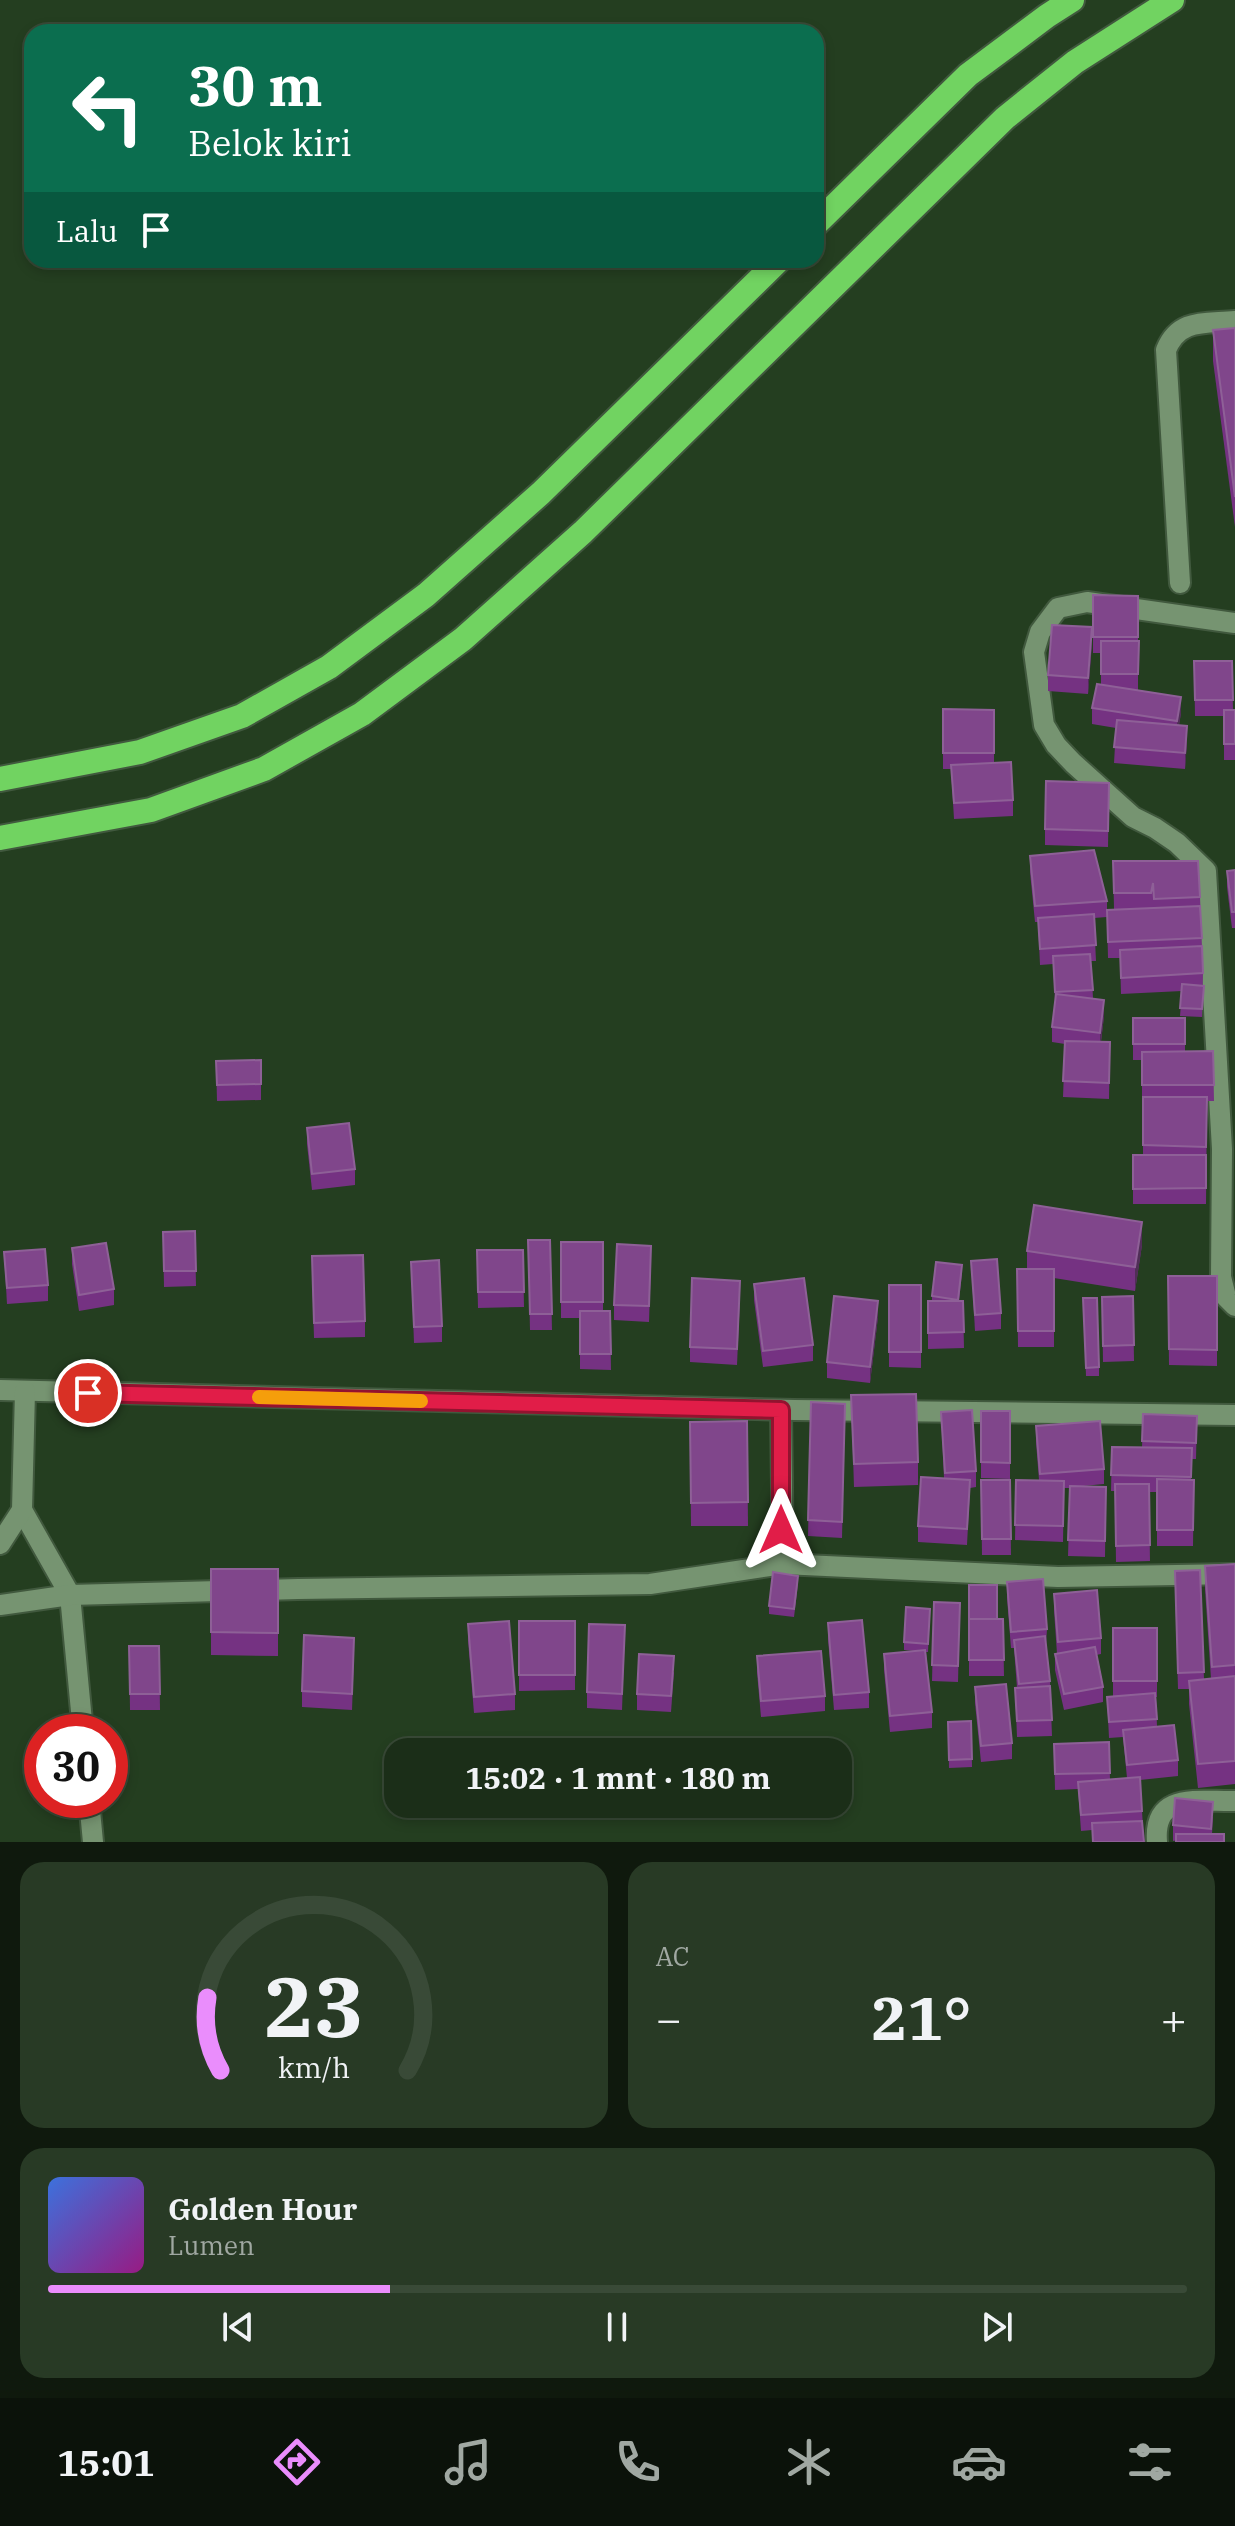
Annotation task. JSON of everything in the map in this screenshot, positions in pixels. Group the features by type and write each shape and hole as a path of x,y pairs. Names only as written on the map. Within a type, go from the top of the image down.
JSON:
{"highway":[{"path":"824,216 968,75 1072,0"},
{"path":"0,838 151,810 264,769 362,714 463,639 583,532 1005,118 1075,62 1172,0"},
{"path":"0,779 140,752 242,716 329,667 426,595 541,493 771,268"}],"street":[{"path":"1180,583 1166,350 1172,336 1185,326 1235,321"},
{"path":"1235,623 1087,602 1058,608 1040,632 1034,652 1044,725 1056,745 1133,817 1177,843 1200,864 1206,874 1222,1149 1221,1277 1226,1297 1235,1306"},
{"path":"0,1390 781,1410 1235,1415"},
{"path":"25,1391 22,1510 70,1595 81,1714"},
{"path":"781,1410 783,1564"},
{"path":"0,1544 22,1510"},
{"path":"0,1605 70,1595 650,1584 783,1564 1058,1577 1235,1574"},
{"path":"1157,1842 1156,1826 1160,1815 1175,1803 1235,1801"},
{"path":"91,1818 93,1842"}],"building":[{"path":"1235,328 1235,497 1213,330"},
{"path":"1093,595 1138,596 1138,637 1093,637"},
{"path":"1052,625 1092,627 1088,678 1048,675"},
{"path":"1101,641 1139,641 1138,674 1101,674"},
{"path":"1194,661 1232,661 1233,700 1195,700"},
{"path":"1097,684 1181,697 1177,721 1092,708"},
{"path":"943,709 994,710 994,753 943,753"},
{"path":"1224,710 1235,710 1235,744 1224,744"},
{"path":"1117,720 1187,726 1185,753 1114,747"},
{"path":"1011,762 1013,800 954,803 951,765"},
{"path":"1046,781 1109,783 1108,831 1045,829"},
{"path":"1094,850 1107,901 1035,906 1030,856"},
{"path":"1113,861 1198,861 1200,897 1154,899 1153,883 1151,893 1114,893"},
{"path":"1235,870 1235,912 1232,912 1227,871"},
{"path":"1200,906 1202,938 1108,942 1107,910"},
{"path":"1094,914 1096,945 1040,949 1038,918"},
{"path":"1202,946 1203,973 1121,978 1120,950"},
{"path":"1090,954 1093,990 1055,992 1053,956"},
{"path":"1182,984 1204,986 1202,1009 1180,1008"},
{"path":"1056,994 1104,1000 1100,1033 1052,1027"},
{"path":"1133,1018 1185,1018 1185,1044 1133,1044"},
{"path":"1065,1041 1110,1042 1109,1083 1063,1081"},
{"path":"1213,1051 1214,1085 1142,1085 1142,1052"},
{"path":"261,1060 261,1084 217,1085 216,1061"},
{"path":"1143,1097 1207,1097 1206,1147 1143,1145"},
{"path":"349,1123 355,1169 312,1174 307,1128"},
{"path":"1133,1155 1206,1155 1206,1188 1133,1189"},
{"path":"1034,1205 1142,1222 1135,1267 1027,1251"},
{"path":"195,1231 196,1271 164,1271 163,1232"},
{"path":"528,1240 550,1240 552,1314 530,1314"},
{"path":"561,1242 603,1242 603,1302 561,1302"},
{"path":"106,1243 114,1289 79,1295 72,1248"},
{"path":"617,1244 651,1246 649,1306 614,1305"},
{"path":"45,1249 48,1285 7,1288 4,1252"},
{"path":"477,1250 523,1250 524,1292 478,1292"},
{"path":"363,1255 365,1321 314,1323 312,1256"},
{"path":"997,1259 1001,1313 975,1315 971,1261"},
{"path":"439,1260 442,1326 414,1327 411,1262"},
{"path":"936,1262 962,1265 958,1300 932,1296"},
{"path":"1017,1269 1054,1269 1054,1331 1018,1331"},
{"path":"1168,1276 1217,1276 1217,1350 1169,1349"},
{"path":"692,1278 740,1281 737,1349 690,1347"},
{"path":"804,1278 813,1345 763,1351 754,1284"},
{"path":"889,1285 921,1285 921,1352 889,1352"},
{"path":"834,1296 878,1301 870,1367 827,1362"},
{"path":"1133,1296 1134,1345 1103,1346 1102,1297"},
{"path":"1083,1298 1097,1298 1099,1367 1086,1368"},
{"path":"928,1301 963,1301 964,1332 928,1333"},
{"path":"580,1311 610,1311 611,1354 580,1354"},
{"path":"916,1394 918,1462 854,1464 851,1395"},
{"path":"811,1402 845,1404 842,1522 808,1520"},
{"path":"972,1410 976,1471 945,1473 941,1412"},
{"path":"981,1411 1010,1411 1010,1463 981,1462"},
{"path":"1143,1414 1197,1416 1196,1443 1142,1441"},
{"path":"747,1421 748,1502 691,1503 690,1422"},
{"path":"1100,1421 1104,1469 1040,1474 1036,1426"},
{"path":"1112,1447 1192,1448 1191,1477 1111,1475"},
{"path":"921,1477 970,1480 967,1529 918,1526"},
{"path":"1157,1479 1194,1480 1193,1530 1157,1530"},
{"path":"981,1480 1010,1480 1011,1539 982,1539"},
{"path":"1016,1480 1064,1481 1063,1526 1015,1525"},
{"path":"1115,1484 1149,1484 1150,1545 1116,1546"},
{"path":"1070,1486 1106,1487 1105,1541 1068,1540"},
{"path":"1235,1564 1235,1665 1212,1667 1205,1566"},
{"path":"211,1569 278,1569 278,1633 211,1632"},
{"path":"1200,1570 1204,1672 1178,1673 1175,1571"},
{"path":"773,1572 798,1576 794,1609 769,1606"},
{"path":"1043,1579 1047,1629 1011,1632 1007,1582"},
{"path":"969,1585 997,1585 997,1619 969,1619"},
{"path":"1097,1590 1101,1638 1058,1642 1054,1594"},
{"path":"934,1602 960,1603 958,1666 932,1665"},
{"path":"906,1607 930,1609 928,1644 904,1642"},
{"path":"969,1619 1003,1619 1004,1660 969,1660"},
{"path":"862,1620 869,1692 834,1695 828,1623"},
{"path":"509,1621 515,1694 474,1697 468,1624"},
{"path":"519,1621 575,1621 575,1675 519,1675"},
{"path":"589,1624 625,1625 622,1694 587,1692"},
{"path":"1113,1628 1157,1628 1157,1681 1113,1681"},
{"path":"304,1635 354,1638 352,1694 302,1691"},
{"path":"1045,1636 1050,1681 1019,1684 1014,1640"},
{"path":"129,1646 159,1646 160,1694 130,1694"},
{"path":"1095,1647 1103,1687 1064,1694 1055,1654"},
{"path":"925,1650 932,1712 890,1716 884,1654"},
{"path":"821,1651 825,1696 761,1701 757,1656"},
{"path":"639,1654 674,1656 671,1696 637,1694"},
{"path":"1235,1676 1235,1761 1198,1764 1189,1681"},
{"path":"1006,1684 1012,1743 981,1746 975,1687"},
{"path":"1050,1686 1052,1720 1017,1721 1015,1688"},
{"path":"1155,1693 1157,1719 1109,1722 1107,1697"},
{"path":"971,1721 972,1759 949,1760 948,1722"},
{"path":"1174,1725 1178,1760 1127,1765 1123,1730"},
{"path":"1109,1742 1110,1773 1055,1774 1054,1744"},
{"path":"1140,1777 1142,1811 1081,1815 1078,1782"},
{"path":"1175,1798 1213,1802 1211,1829 1173,1825"},
{"path":"1142,1821 1144,1842 1093,1842 1092,1823"},
{"path":"1176,1834 1224,1834 1224,1842 1176,1842"}],"slow traffic":[{"path":"259,1397 421,1401"}],"route":[{"path":"88,1393 781,1410 781,1530"}]}
